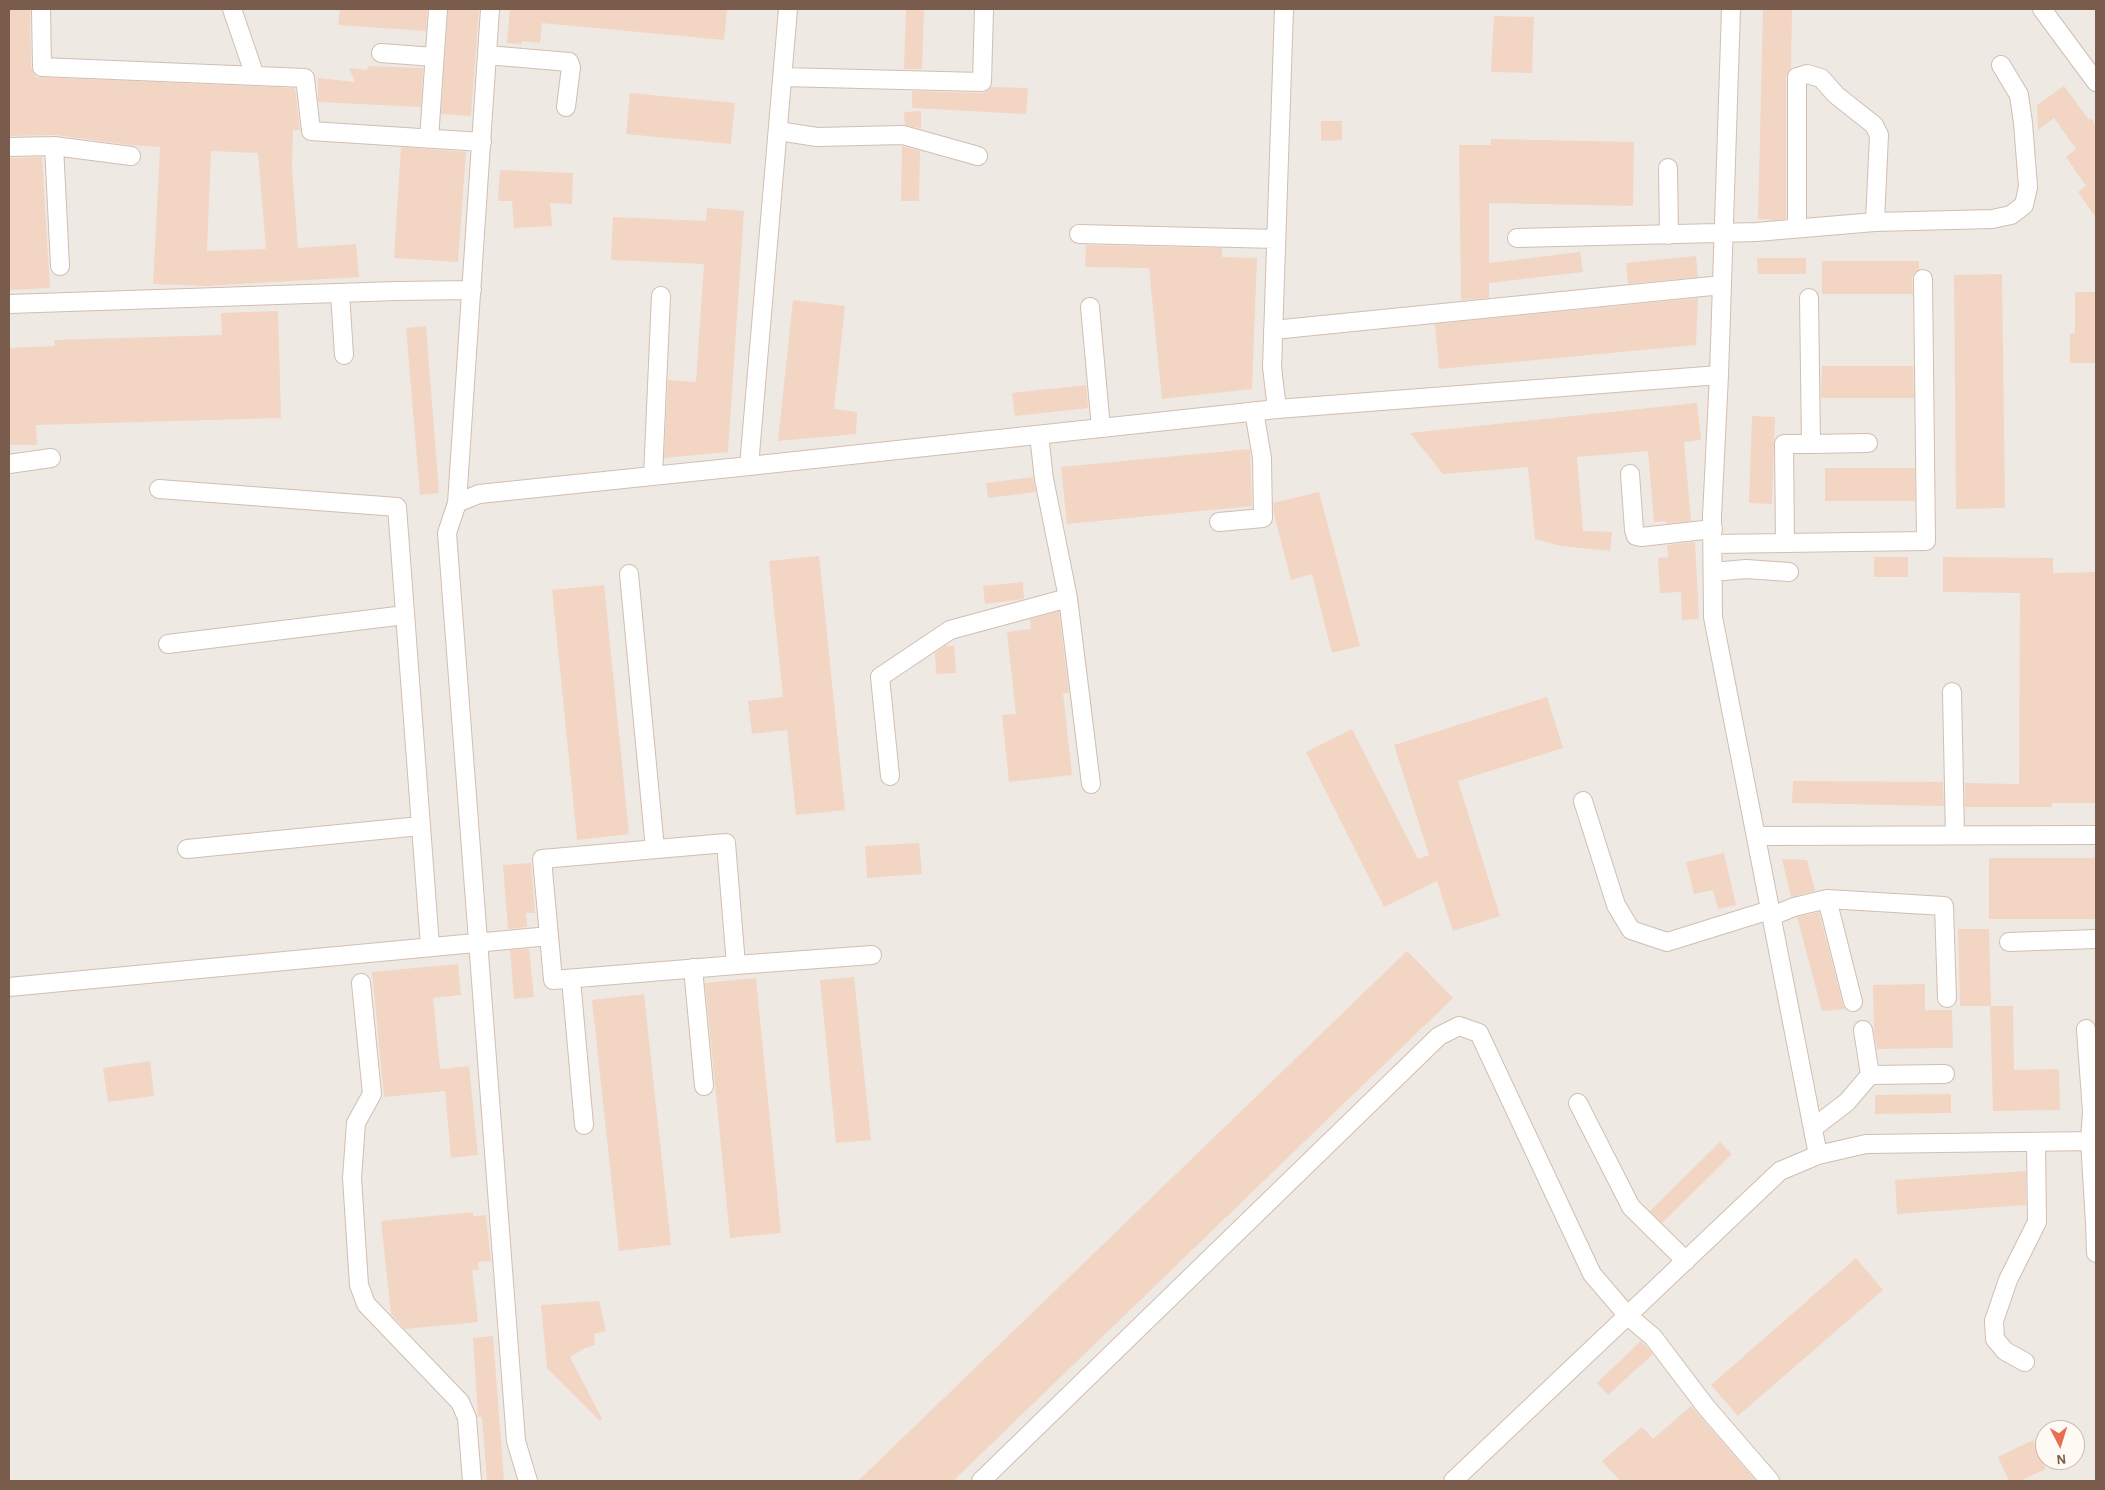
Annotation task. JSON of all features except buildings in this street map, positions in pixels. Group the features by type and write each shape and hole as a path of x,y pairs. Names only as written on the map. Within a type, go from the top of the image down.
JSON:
{"street":[{"path":"41,9 42,67 305,78 311,131 482,142"},
{"path":"232,9 255,76"},
{"path":"429,139 438,9"},
{"path":"490,9 457,502 448,533 516,1441 528,1481"},
{"path":"749,466 788,9"},
{"path":"782,77 982,82 984,9"},
{"path":"1277,408 1272,367 1284,9"},
{"path":"1731,9 1713,537 1713,617 1818,1155"},
{"path":"2042,9 2096,82"},
{"path":"381,53 434,56"},
{"path":"487,55 569,62 571,67 566,107"},
{"path":"1517,238 1724,233 1875,222 1992,219 2011,215 2024,205 2028,187 2019,94 2001,65"},
{"path":"1797,228 1797,77 1807,74 1821,78 1836,95 1874,125 1879,135 1875,222"},
{"path":"778,131 817,137 903,135 978,156"},
{"path":"9,146 54,146 131,156"},
{"path":"54,146 60,266"},
{"path":"1668,168 1669,235"},
{"path":"1079,234 1276,239"},
{"path":"1630,474 1636,536 1713,537 1785,543 1926,541 1923,279"},
{"path":"1273,330 1722,285"},
{"path":"9,304 472,290"},
{"path":"340,293 344,355"},
{"path":"653,476 661,296"},
{"path":"1809,298 1811,444"},
{"path":"1090,307 1101,428"},
{"path":"457,502 479,494 1277,408 1719,375"},
{"path":"1219,522 1263,518 1262,458 1254,411"},
{"path":"1039,435 1044,479 1068,598 1091,784"},
{"path":"1785,543 1784,444 1868,443"},
{"path":"9,464 51,458"},
{"path":"159,489 397,507 430,946"},
{"path":"1713,572 1746,569 1788,572"},
{"path":"629,574 655,849"},
{"path":"890,776 880,677 950,630 1068,598"},
{"path":"168,644 405,615"},
{"path":"1952,692 1954,835"},
{"path":"1583,801 1616,905 1631,930 1667,942 1827,899 1944,906 1947,998"},
{"path":"187,849 420,826"},
{"path":"1756,836 2096,835"},
{"path":"736,964 726,843 542,859 553,980 736,964 872,955"},
{"path":"1827,899 1853,1002"},
{"path":"9,987 549,936"},
{"path":"2009,942 2096,939"},
{"path":"693,968 704,1086"},
{"path":"571,979 584,1124"},
{"path":"361,983 372,1094 356,1123 352,1178 359,1285 366,1304 460,1402 467,1418 472,1481"},
{"path":"981,1481 1439,1036 1459,1026 1479,1033 1592,1274 1628,1316 1653,1337 1706,1408 1770,1481"},
{"path":"2086,1029 2092,1112 2096,1252"},
{"path":"1813,1128 1848,1102 1870,1075 1863,1030"},
{"path":"1870,1075 1945,1074"},
{"path":"1578,1103 1631,1208 1686,1261"},
{"path":"1453,1481 1780,1171 1818,1155 1866,1144 2093,1141"},
{"path":"2025,1362 2005,1350 1995,1339 1994,1321 2008,1280 2037,1222 2036,1142"}],"shaded area":[{"path":"9,9 2096,9 2096,1481 9,1481"}]}
